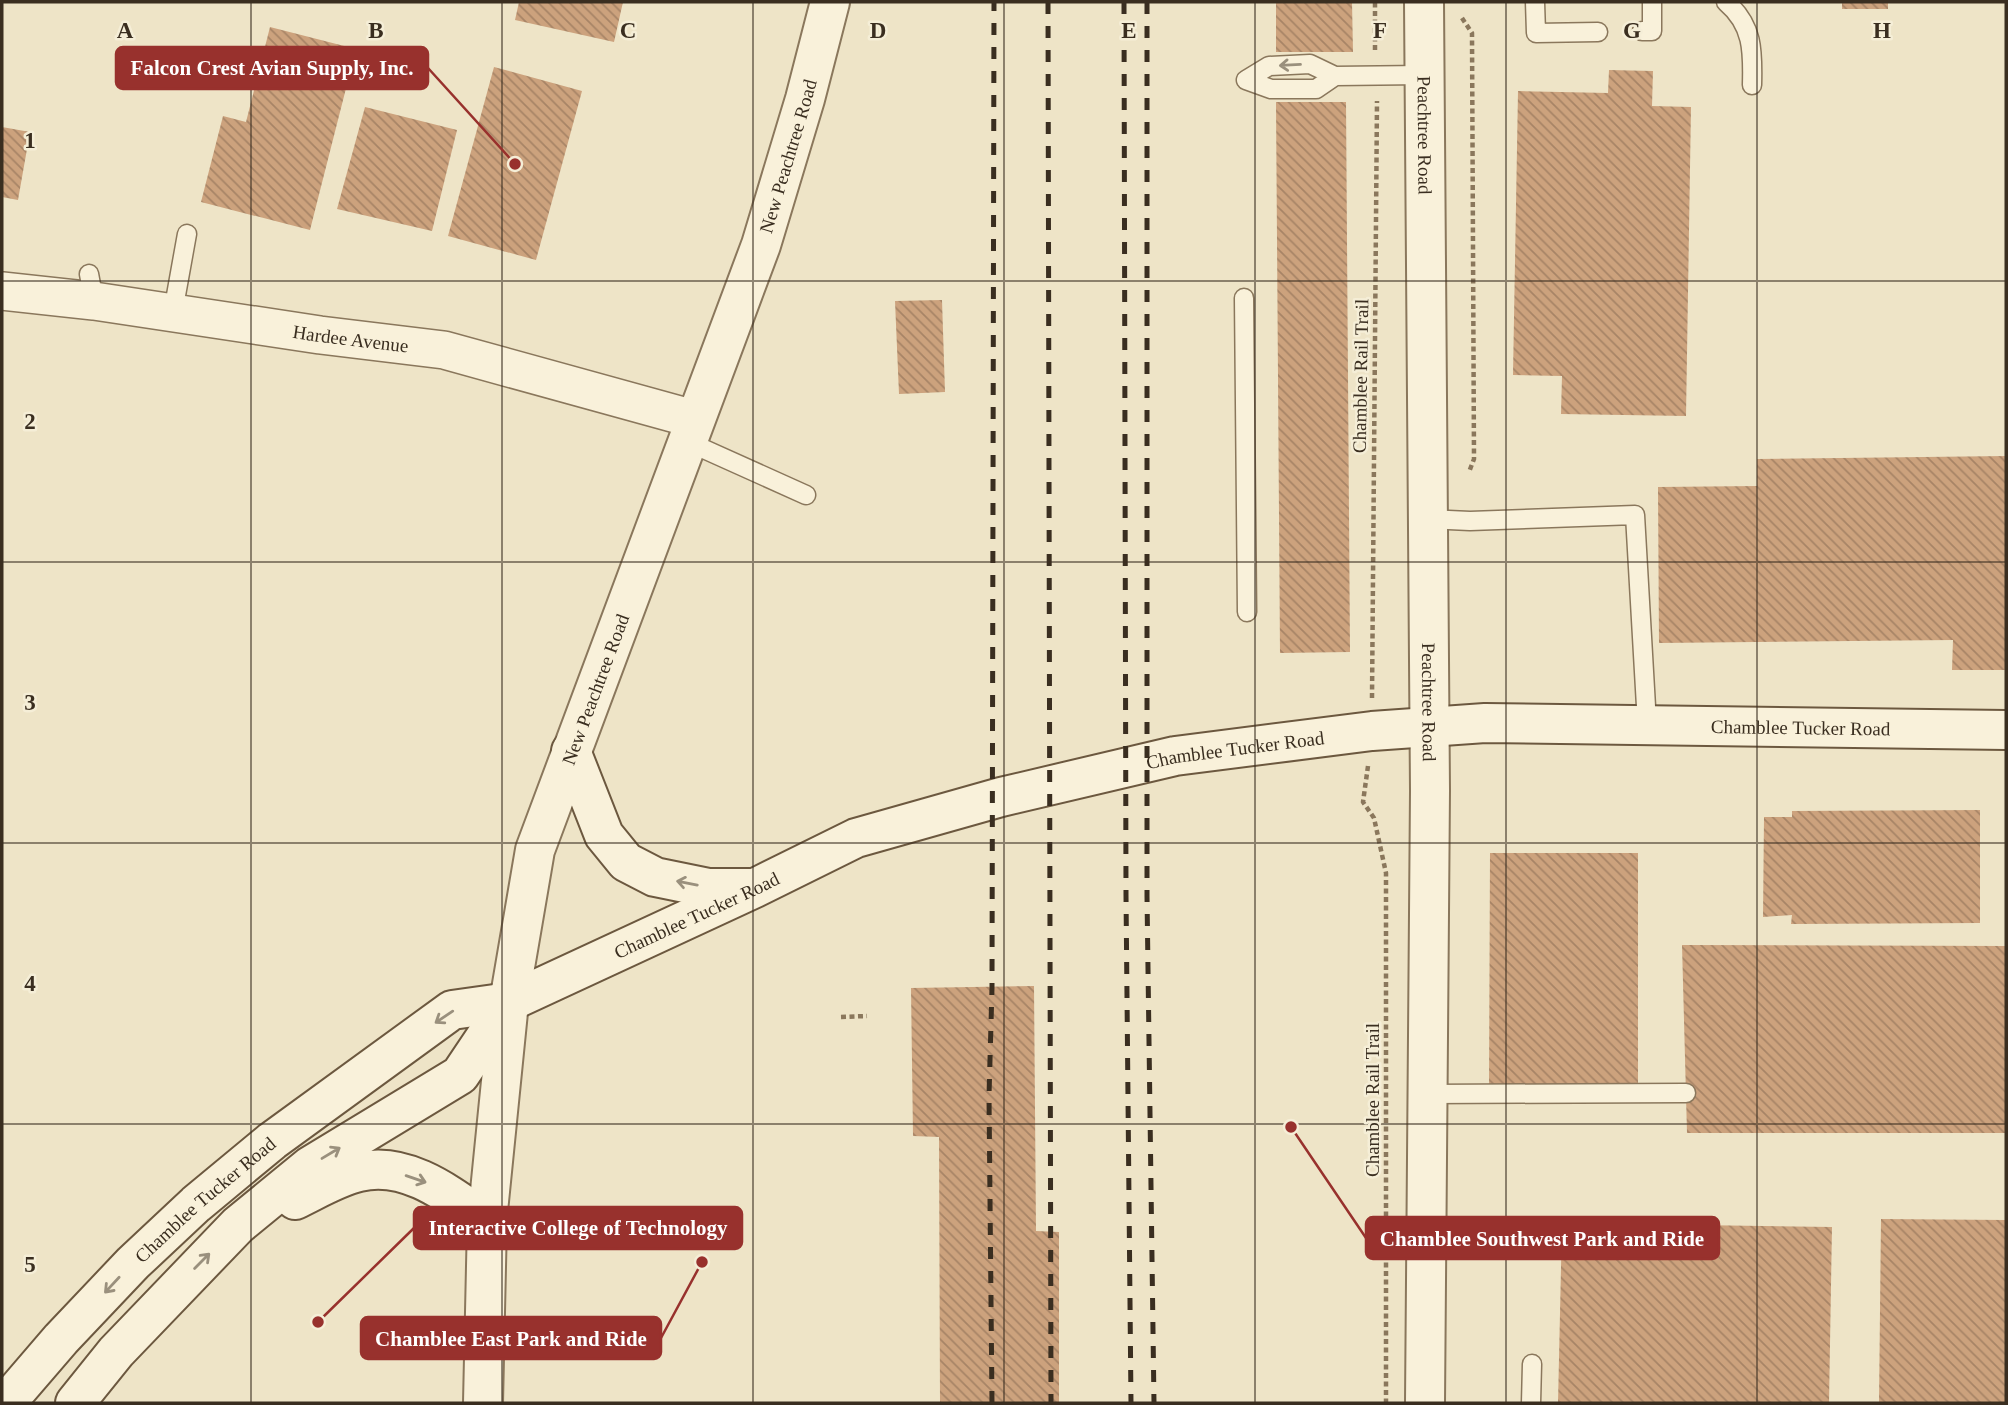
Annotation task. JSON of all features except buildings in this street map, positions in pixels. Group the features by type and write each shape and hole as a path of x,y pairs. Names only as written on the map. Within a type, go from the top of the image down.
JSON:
{"main road":[{"name":"New Peachtree Road","path":"484,1403 487,1221 509,1002 535,850 761,245 805,99 830,2"},
{"name":"Peachtree Road","path":"1424,2 1430,726 1425,1403"},
{"name":"Chamblee Tucker Road","path":"6,1403 61,1339 133,1263 197,1204 272,1141 452,1010 509,1002 856,838 1001,797 1175,756 1430,726 1485,723 1647,724 2006,730"},
{"path":"571,751 604,835 626,862 654,877 709,888 755,888"},
{"name":"Chamblee Tucker Road","path":"75,1403 116,1352 238,1225 310,1166 460,1075 509,1002"},
{"path":"238,1225 362,1171 390,1171 439,1188 487,1221"}],"street":[{"name":"Hardee Avenue","path":"2,291 91,287 173,312 320,335 443,350 690,430"}],"lane":[{"path":"1535,2 1536,33 1598,32"},
{"path":"1642,32 1652,31 1652,2"},
{"path":"1726,2 1740,14 1753,52 1752,85"},
{"path":"1335,76 1423,75"},
{"path":"173,312 187,234"},
{"path":"1244,298 1247,612"},
{"path":"690,430 806,495"},
{"path":"1427,519 1470,521 1635,515 1647,724"},
{"path":"1429,1094 1686,1093"},
{"path":"1531,1403 1532,1364"}],"path":[{"path":"1375,2 1375,50"},
{"path":"1462,19 1472,33 1474,459 1469,472"},
{"name":"Chamblee Rail Trail","path":"1371,653 1377,100"},
{"name":"Chamblee Rail Trail","path":"1363,802 1374,818 1386,873 1386,1403"},
{"path":"841,1017 867,1016"}],"railway":[{"path":"992,1403 989,1096 992,988 994,2"},
{"path":"1048,2 1051,1403"},
{"path":"1124,2 1126,895 1131,1403"},
{"path":"1147,2 1147,896 1154,1403"}],"place":[{"name":"Falcon Crest Avian Supply, Inc.","path":"515,164"},
{"name":"Chamblee Southwest Park and Ride","path":"1291,1127"},
{"name":"Chamblee East Park and Ride","path":"702,1262"},
{"name":"Interactive College of Technology","path":"318,1322"}]}
